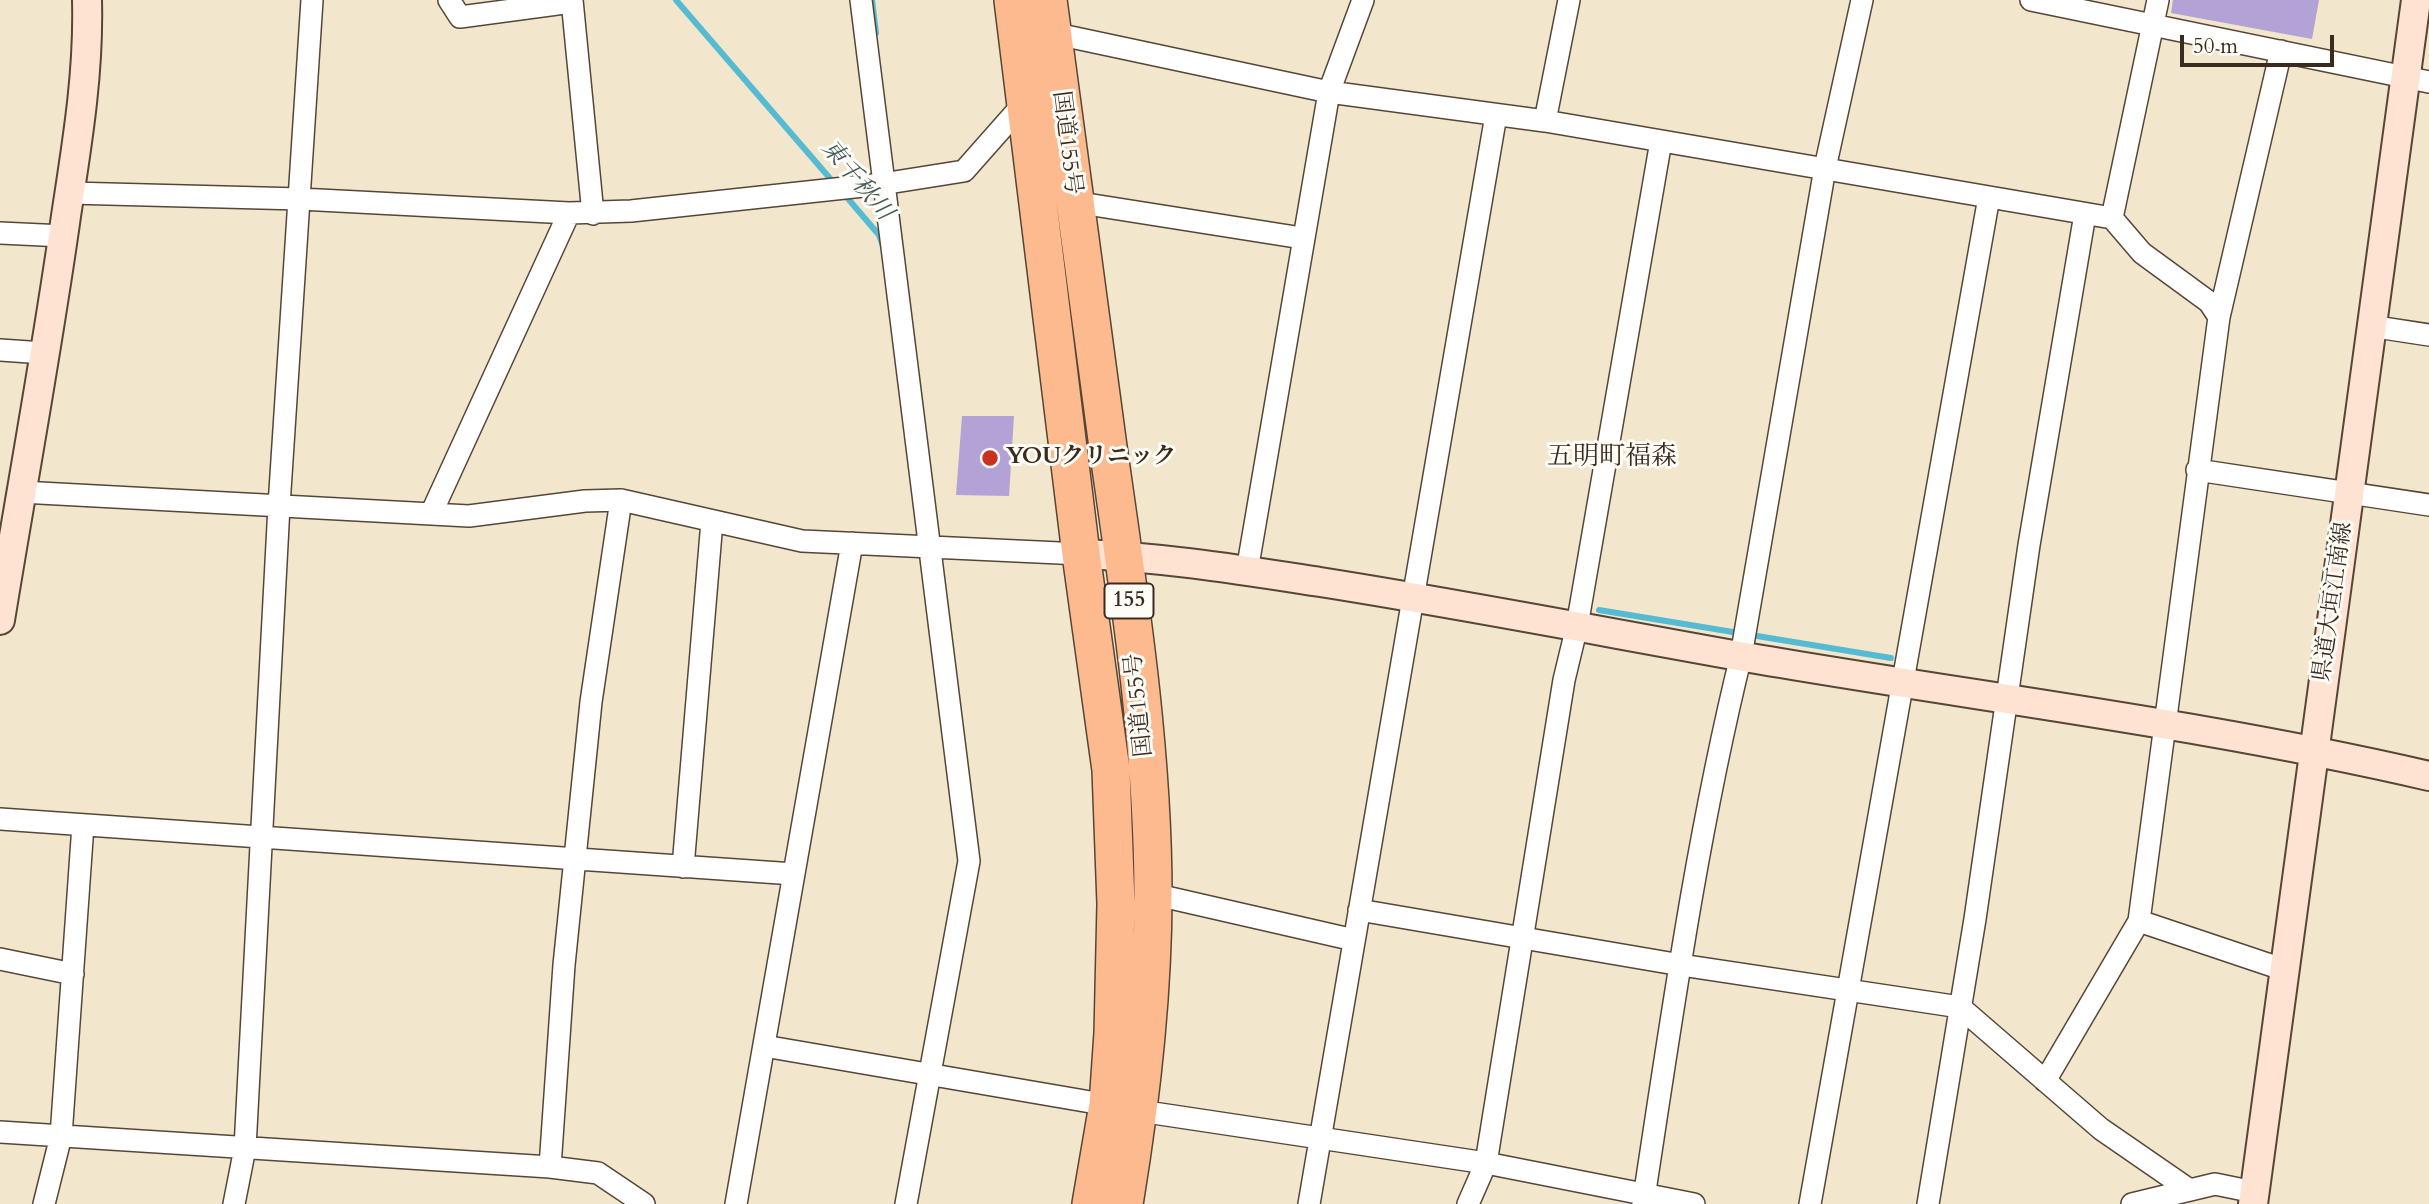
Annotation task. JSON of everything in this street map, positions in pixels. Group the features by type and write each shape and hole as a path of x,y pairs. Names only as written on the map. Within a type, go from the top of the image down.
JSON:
{"highway":[{"name":"国道155号","path":"1013,0 1081,554 1100,675 1111,770 1116,904 1113,1032 1124,1108 1124,1204"},
{"name":"国道155号","path":"1050,16 1073,202 1124,556 1147,767 1153,894 1149,1028 1091,1204"}],"street":[{"path":"0,620 2,592 64,236 88,51 87,0"},
{"path":"234,1204 245,1148 279,506 312,0"},
{"path":"449,0 460,17 572,1 593,214"},
{"path":"861,0 969,861 906,1204"},
{"path":"1247,571 1329,92 1363,0"},
{"path":"1545,121 1569,0"},
{"path":"1643,1200 1681,965 1728,710 1741,656 1825,168 1861,0"},
{"path":"2031,0 2417,79"},
{"path":"2112,218 2158,0"},
{"name":"県道大垣江南線","path":"2253,1198 2370,326 2417,79 2416,0"},
{"path":"1050,16 1329,92 1545,121 2112,218 2142,253 2209,302 2219,317"},
{"path":"2045,1081 2139,921 2157,767 2166,724 2219,317 2281,51"},
{"path":"70,193 300,199 593,214 882,184 964,171 1025,103"},
{"path":"1308,1204 1404,639 1415,597 1496,115"},
{"path":"1468,1204 1486,1163 1564,680 1577,626 1661,141"},
{"path":"1810,1204 1885,772 1905,682 1989,197"},
{"path":"1073,202 1303,238"},
{"path":"431,514 569,213"},
{"path":"1928,1204 2085,214"},
{"path":"0,233 64,236"},
{"path":"2370,326 2429,335"},
{"path":"0,350 44,353"},
{"path":"2197,470 2429,505"},
{"path":"21,492 468,516 585,501 621,500 802,541 1124,556 1247,571 1415,597 1741,656 2314,749 2429,776"},
{"path":"550,1167 591,702 621,500"},
{"path":"683,867 712,521"},
{"path":"737,1204 852,543"},
{"path":"0,819 793,874"},
{"path":"44,1204 61,1136 83,825"},
{"path":"1153,894 1354,940"},
{"path":"1359,910 1847,992 1960,1007 2101,1129 2188,1189"},
{"path":"2139,921 2285,970"},
{"path":"0,959 73,974"},
{"path":"764,1046 1124,1108 1486,1163 1643,1200 1694,1204"},
{"path":"0,1132 550,1167 598,1173 644,1204"},
{"path":"2132,1204 2215,1184 2253,1198"}],"building":[{"path":"2173,0 2319,0 2312,39 2171,13"},
{"path":"962,416 1014,416 1009,496 956,495"}],"waterway":[{"name":"東千秋川","path":"676,0 834,183"},
{"path":"872,0 876,33"},
{"name":"東千秋川","path":"844,194 879,235 883,246"},
{"path":"1599,610 1891,658"}],"place":[{"name":"YOUクリニック","path":"990,458"}],"district":[{"name":"五明町福森","path":"1612,458"}]}
